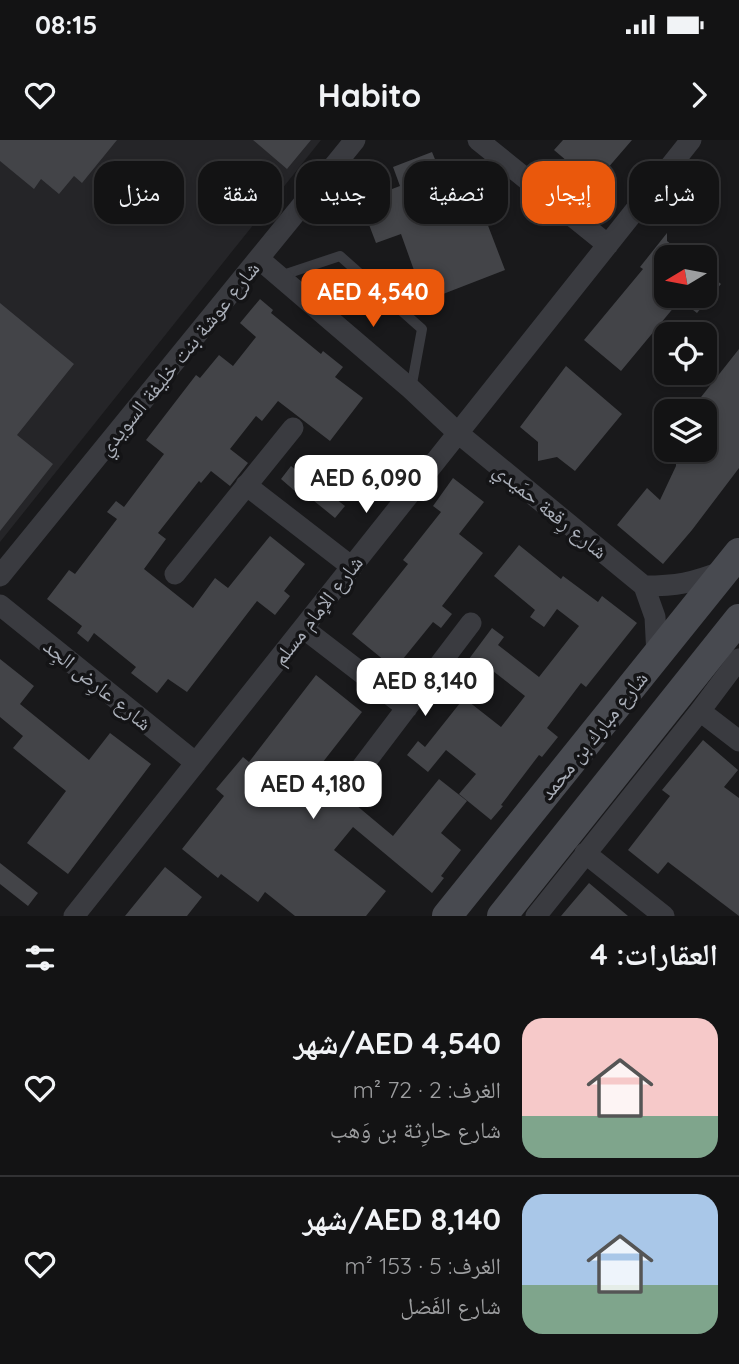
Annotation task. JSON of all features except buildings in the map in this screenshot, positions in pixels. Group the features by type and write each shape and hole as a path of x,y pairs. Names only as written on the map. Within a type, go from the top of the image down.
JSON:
{"main road":[{"name":"شارع مبارك بن محمد","path":"447,916 732,562"},
{"name":"شارع مبارك بن محمد","path":"502,916 739,619"}],"street":[{"name":"شارع عوشة بنت خليفة السويدي","path":"0,576 355,140"},
{"path":"478,140 608,245"},
{"name":"شارع الإمام مسلم","path":"79,914 691,140"},
{"name":"شارع رِقعة حمَيدي","path":"258,258 411,389 458,433 644,586"},
{"path":"175,574 292,428"},
{"path":"246,485 352,566"},
{"path":"657,656 654,617 644,586 671,586 695,582 732,562"},
{"name":"شارع عارِض الجِد","path":"0,605 196,763"},
{"path":"346,788 471,623"},
{"path":"303,628 407,708"},
{"path":"536,916 739,659"},
{"path":"700,711 739,741"},
{"path":"585,853 664,916"}],"lane":[{"path":"280,276 340,256 422,329 411,389"}],"shaded area":[{"path":"0,140 321,140 304,161 296,161 296,171 282,189 282,161 198,161 198,224 254,224 0,542"}]}
